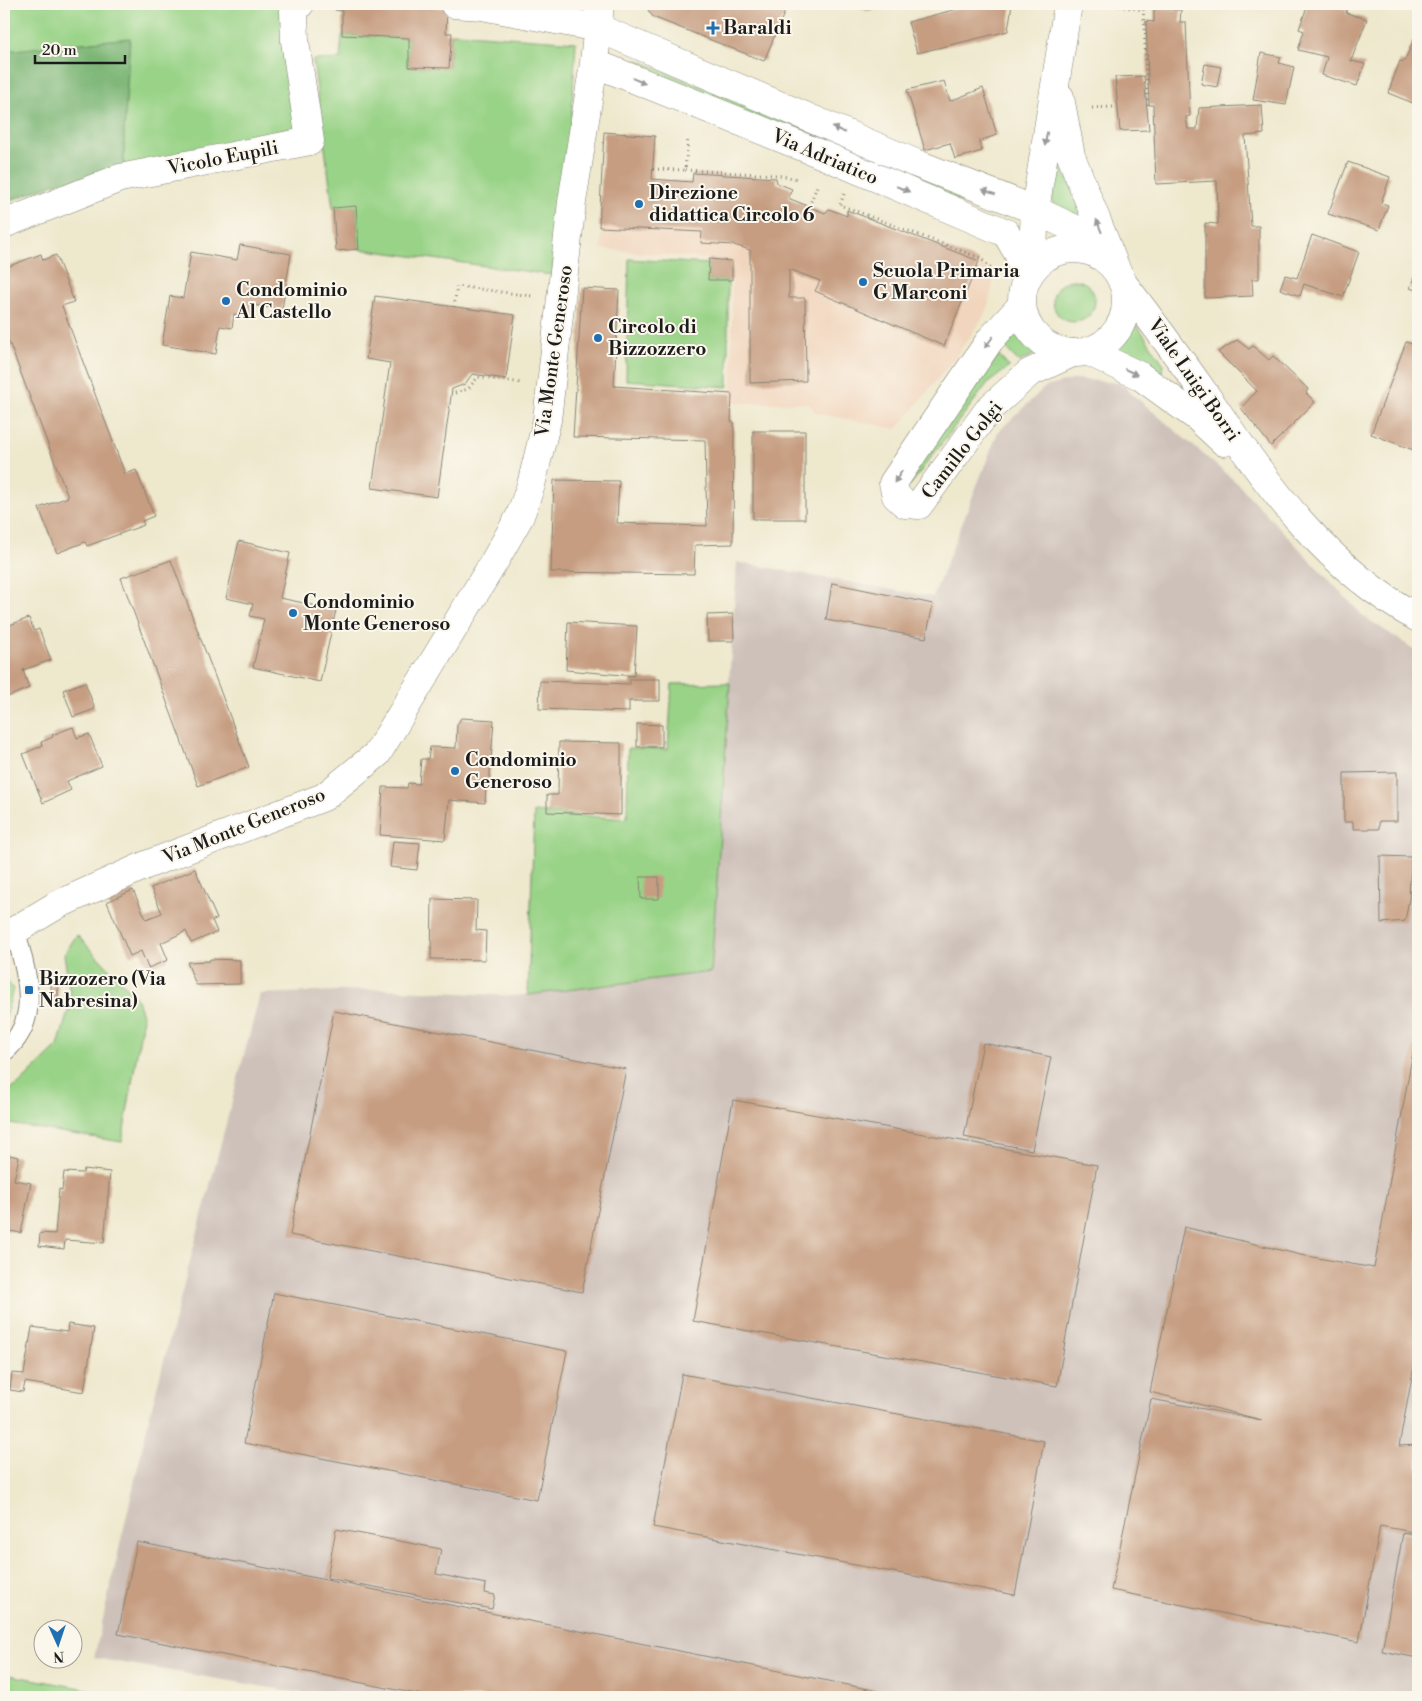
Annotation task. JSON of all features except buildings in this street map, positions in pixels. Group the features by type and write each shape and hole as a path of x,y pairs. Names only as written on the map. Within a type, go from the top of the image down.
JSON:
{"street":[{"name":"Vicolo Eupili","path":"4,224 120,178 310,141 295,41 294,11 300,4"},
{"path":"454,4 599,16"},
{"name":"Viale Luigi Borri","path":"1026,286 1035,210 1068,4"},
{"name":"Via Monte Generoso","path":"10,933 57,905 146,865 324,797 377,754 503,546 520,516 531,485 547,420 572,202 594,63 599,16"},
{"name":"Via Adriatico","path":"599,16 916,163 1035,210 1073,228 1094,252"},
{"name":"Via Adriatico","path":"594,63 823,155 1006,233 1019,255 1026,286"},
{"name":"Viale Luigi Borri","path":"1056,73 1071,156 1120,276 1264,479 1293,515 1360,579 1418,618"},
{"path":"1071,248 1094,252 1106,260 1120,276 1126,298 1124,316 1116,332 1103,344 1080,352 1054,349 1039,340 1028,326 1026,286 1049,255 1071,248"},
{"name":"Camillo Golgi","path":"1026,286 893,484 896,496 906,504 919,505 989,409 1029,373 1080,352"},
{"name":"Viale Luigi Borri","path":"1080,352 1140,376 1191,412 1264,479"}],"lane":[{"path":"4,1052 15,1042 26,1020 29,990 10,933"}],"path":[{"path":"1104,4 1144,10"},
{"path":"1143,4 1148,110"},
{"path":"685,170 688,138"},
{"path":"653,169 776,175 802,179"},
{"path":"810,181 825,180"},
{"path":"846,186 840,205 980,258 992,269 994,275"},
{"path":"809,206 816,188"},
{"path":"454,306 457,286 534,296"},
{"path":"455,393 468,389 478,377 525,383"}],"shaded area":[{"name":"Scuola Primaria G Marconi","path":"604,132 655,136 652,179 692,182 693,173 776,178 777,183 792,189 788,198 825,213 830,208 847,216 849,211 979,261 992,275 993,283 987,311 957,355 897,429 816,413 808,403 732,403 732,261 601,249 602,228 599,227"},
{"path":"1076,379 1119,383 1237,483 1363,616 1418,652 1418,1697 324,1697 94,1658 150,1414 260,994 384,989 514,996 710,972 737,562 933,597 998,432 1045,387"}],"green space":[{"path":"4,4 300,4 300,136 124,171 124,134 4,51"},
{"path":"853,4 894,4 867,10"},
{"path":"452,33 576,42 570,140 552,275 359,249 356,207 333,208 313,60 340,59 342,35 409,38 409,67 449,67"},
{"path":"130,38 124,134 124,171 57,183 4,203 4,51"},
{"path":"637,60 816,133 812,142 633,69"},
{"path":"841,142 990,203 989,214 837,151"},
{"path":"1059,161 1087,220 1052,207 1057,162"},
{"path":"629,259 709,264 709,280 728,280 728,387 626,380"},
{"path":"1078,280 1086,283 1092,289 1095,301 1092,313 1086,319 1070,322 1062,319 1056,313 1053,297 1056,289 1062,283"},
{"path":"1133,319 1163,363 1162,372 1157,374 1111,350"},
{"path":"1019,329 1023,330 1041,351 1019,362 1004,347"},
{"path":"998,355 1009,367 987,384 910,485 907,481"},
{"path":"730,683 711,972 528,995 534,812 627,819 628,748 668,749 672,684"},
{"path":"77,935 136,997 143,1018 122,1142 4,1123 4,1092 18,1085 58,1046 71,1001 64,954"},
{"path":"4,977 13,989 4,1024"},
{"path":"4,1674 130,1697 4,1697"}],"place":[{"name":"Baraldi","path":"713,28"},
{"name":"Direzione didattica Circolo 6","path":"639,204"},
{"name":"Scuola Primaria G Marconi","path":"863,282"},
{"name":"Condominio Al Castello","path":"226,301"},
{"name":"Circolo di Bizzozzero","path":"598,338"},
{"name":"Condominio Monte Generoso","path":"293,613"},
{"name":"Condominio Generoso","path":"455,771"},
{"name":"Bizzozero (Via Nabresina)","path":"29,990"}]}
